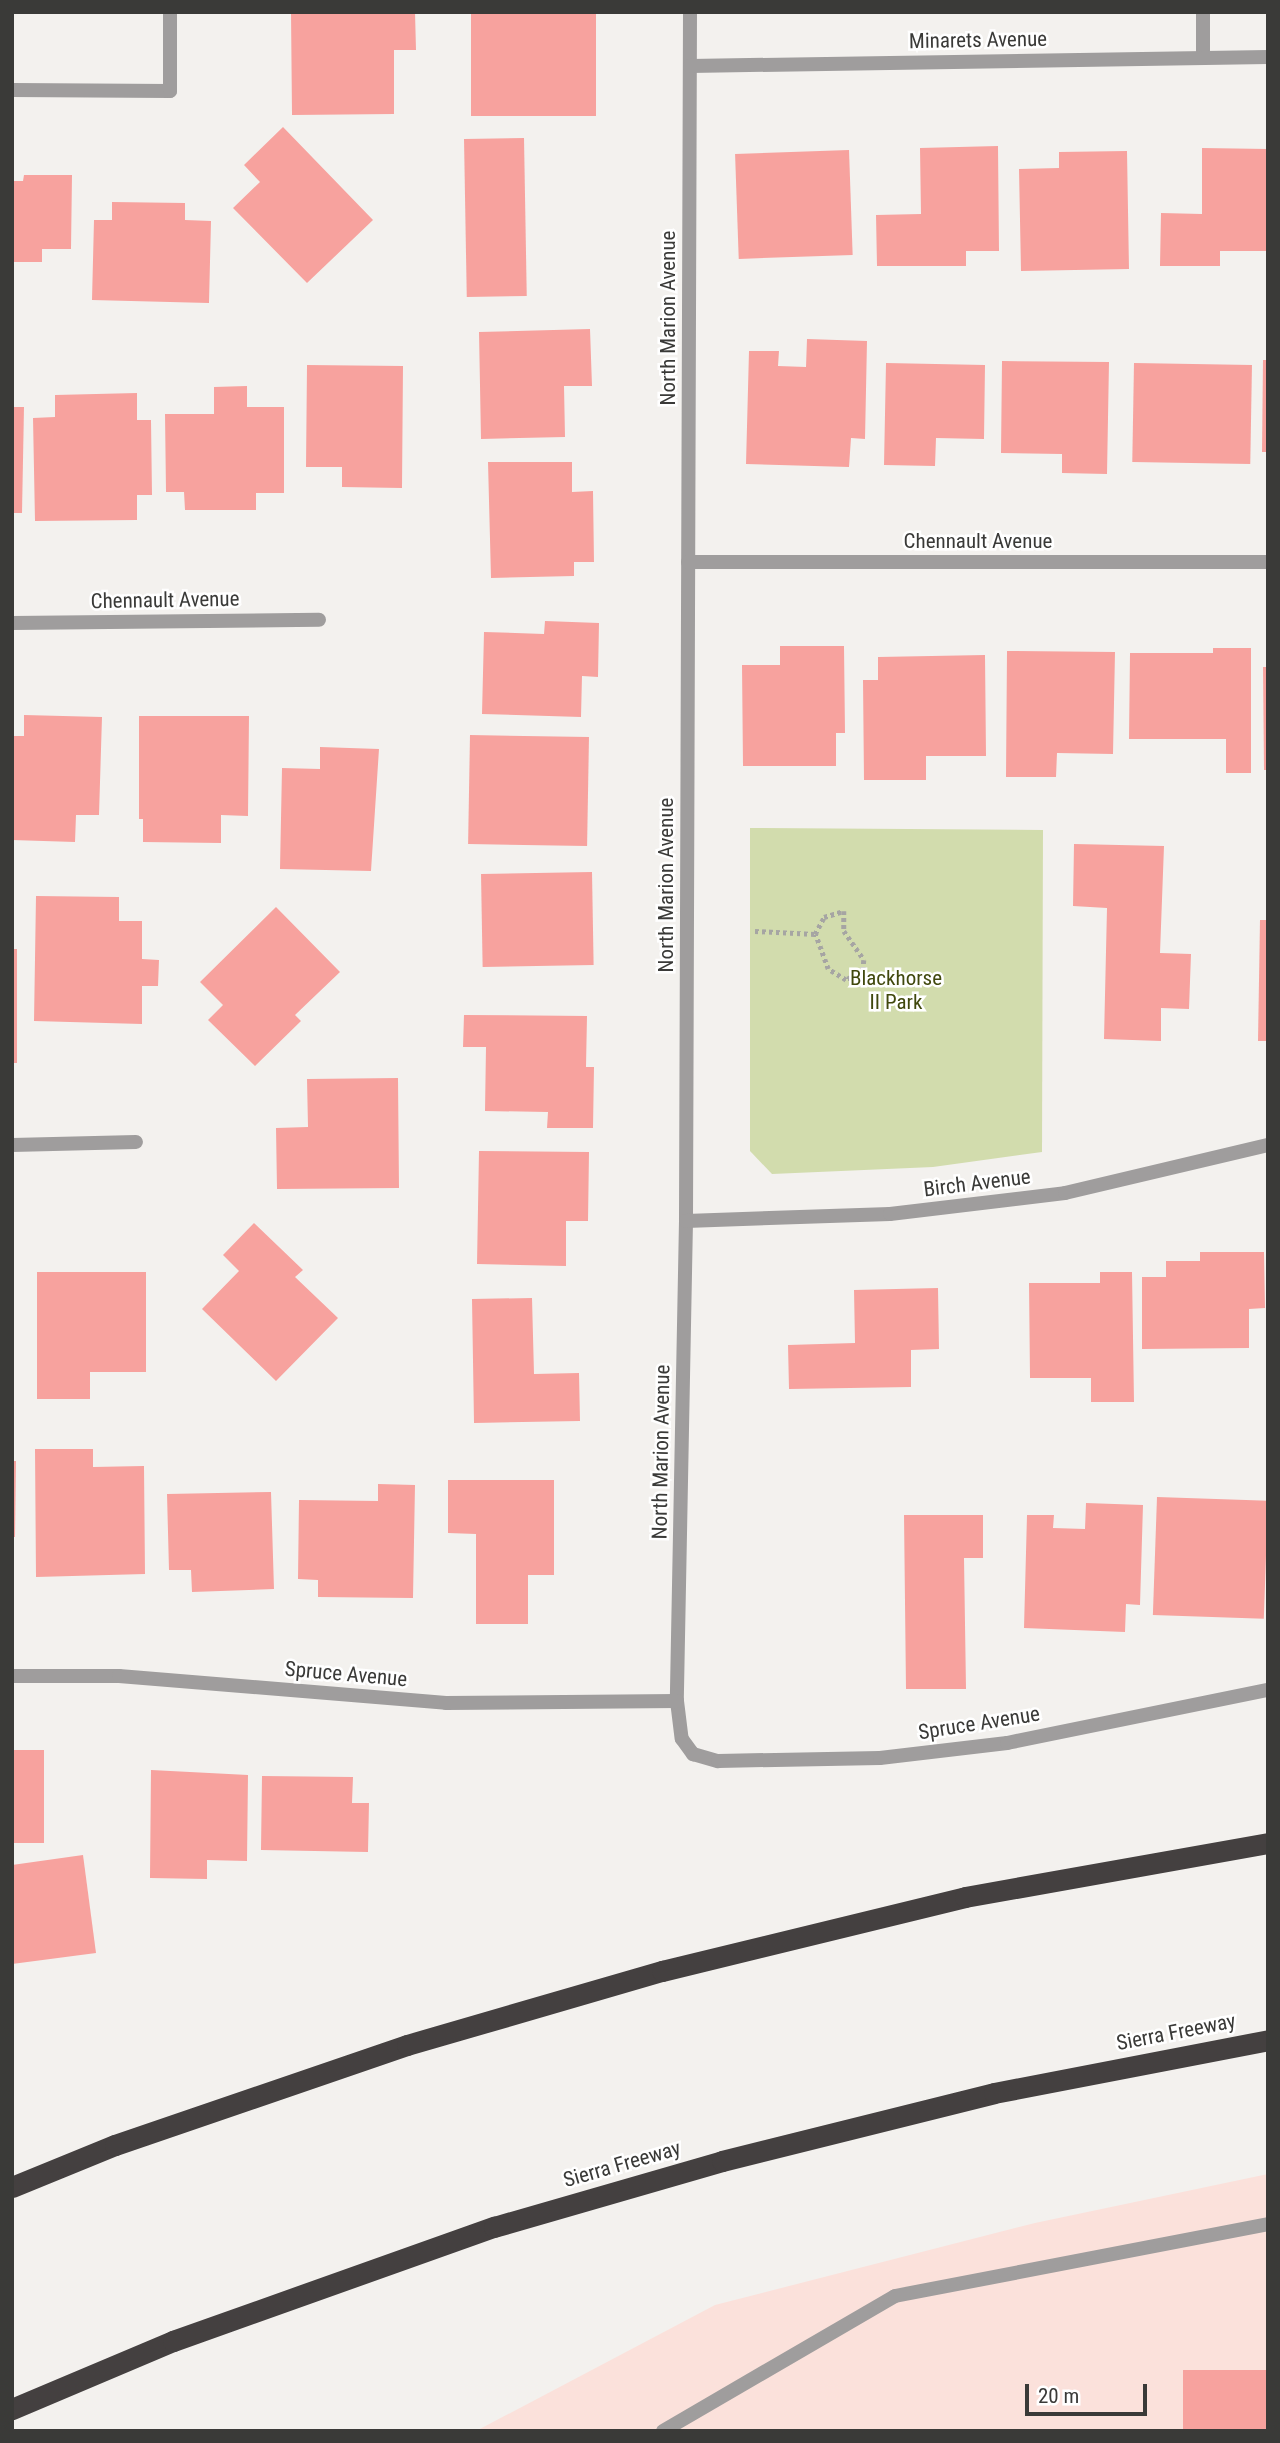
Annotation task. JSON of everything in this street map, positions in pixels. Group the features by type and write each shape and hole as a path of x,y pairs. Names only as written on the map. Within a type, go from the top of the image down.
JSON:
{"highway":[{"path":"12,2187 115,2145 407,2045 662,1971 965,1897 1268,1843"},
{"name":"Sierra Freeway","path":"12,2409 173,2341 494,2227 722,2161 994,2093 1268,2040"}],"street":[{"path":"12,90 170,91 170,12"},
{"name":"North Marion Avenue","path":"690,12 686,1221 677,1701 682,1739 693,1754"},
{"path":"1203,12 1203,57"},
{"name":"Minarets Avenue","path":"690,66 1268,57"},
{"name":"Chennault Avenue","path":"688,562 1268,562"},
{"name":"Chennault Avenue","path":"12,623 319,620"},
{"path":"12,1144 136,1142"},
{"name":"Birch Avenue","path":"686,1221 890,1214 1052,1195 1268,1146"},
{"name":"Spruce Avenue","path":"12,1676 119,1676 446,1703 677,1701"},
{"name":"Spruce Avenue","path":"693,1754 718,1761 880,1758 1007,1743 1268,1690"},
{"path":"663,2431 895,2297 1268,2224"}],"path":[{"path":"844,911 844,931 864,960 863,971 846,980 828,969 815,934 824,917 844,911"},
{"path":"755,931 815,934"}],"shaded area":[{"path":"1268,2174 1268,2431 476,2431 715,2305 1035,2223"}],"green space":[{"name":"Blackhorse II Park","path":"750,828 1043,830 1042,1152 933,1167 772,1174 750,1151"}],"building":[{"path":"291,12 415,12 416,50 394,50 394,114 292,115"},
{"path":"471,12 596,12 596,116 471,116"},
{"path":"283,127 373,220 307,283 233,208 260,182 244,165"},
{"path":"524,138 527,296 467,297 464,139"},
{"path":"998,146 999,251 966,251 966,266 877,266 876,215 921,214 920,148"},
{"path":"1202,148 1268,149 1268,251 1220,251 1220,266 1160,266 1161,213 1202,214"},
{"path":"849,150 853,255 739,259 735,154"},
{"path":"1127,151 1129,269 1021,271 1019,169 1059,168 1059,152"},
{"path":"24,175 72,175 71,249 42,249 42,262 12,262 12,181 23,181"},
{"path":"112,202 185,203 185,220 211,221 209,303 92,300 94,220 112,220"},
{"path":"590,329 592,386 564,386 565,437 481,439 479,332"},
{"path":"807,339 867,341 865,439 851,438 849,467 746,464 749,351 779,351 778,366 806,367"},
{"path":"1263,360 1268,360 1268,452 1262,452"},
{"path":"1002,361 1109,362 1107,474 1062,473 1062,454 1001,453"},
{"path":"886,363 985,365 984,439 936,438 935,466 884,465"},
{"path":"1134,363 1252,365 1250,464 1132,462"},
{"path":"307,365 403,366 402,488 342,487 342,467 306,467"},
{"path":"247,386 247,407 284,407 284,493 256,493 256,510 185,510 184,492 166,492 165,414 214,414 214,387"},
{"path":"137,393 137,420 151,420 152,495 137,495 137,520 35,521 33,418 55,417 55,395"},
{"path":"12,407 24,407 22,513 12,513"},
{"path":"488,462 572,462 572,492 593,491 594,562 574,562 574,576 491,578"},
{"path":"545,621 599,623 598,677 582,676 581,717 482,714 484,632 544,634"},
{"path":"780,646 844,646 845,733 836,733 836,766 743,766 742,665 780,665"},
{"path":"1213,648 1251,648 1251,773 1226,773 1226,739 1129,739 1130,653 1213,653"},
{"path":"1007,651 1115,652 1113,754 1057,753 1056,777 1006,777"},
{"path":"985,655 986,756 926,756 926,780 864,780 863,680 878,680 878,657"},
{"path":"1263,667 1268,667 1268,770 1264,770"},
{"path":"24,715 102,717 99,815 76,815 75,842 12,840 12,736 24,736"},
{"path":"139,716 249,716 248,816 221,815 221,843 143,842 143,819 139,819"},
{"path":"470,735 589,737 587,846 468,844"},
{"path":"320,747 379,749 371,871 280,869 282,768 320,769"},
{"path":"1074,844 1164,846 1160,953 1191,954 1189,1009 1161,1008 1161,1041 1104,1039 1107,908 1073,906"},
{"path":"592,872 594,965 483,967 481,874"},
{"path":"36,896 119,897 119,921 142,921 142,959 159,960 158,986 142,986 142,1024 34,1021"},
{"path":"276,907 340,972 295,1015 301,1021 255,1066 208,1020 223,1005 200,982"},
{"path":"1260,920 1268,920 1268,1041 1258,1041"},
{"path":"12,949 17,949 17,1063 12,1063"},
{"path":"464,1015 587,1016 586,1067 594,1067 593,1128 547,1128 548,1112 485,1111 486,1047 463,1047"},
{"path":"398,1078 399,1188 277,1189 276,1128 308,1127 307,1079"},
{"path":"479,1151 589,1152 588,1221 566,1221 566,1266 477,1264"},
{"path":"254,1223 303,1270 295,1277 338,1318 276,1381 202,1309 239,1271 223,1255"},
{"path":"1200,1252 1264,1252 1265,1308 1249,1309 1249,1348 1142,1349 1142,1277 1166,1277 1166,1261 1200,1261"},
{"path":"37,1272 146,1272 146,1372 90,1372 90,1399 37,1399"},
{"path":"1100,1272 1132,1272 1134,1402 1091,1402 1091,1378 1030,1378 1029,1283 1100,1283"},
{"path":"938,1288 939,1349 911,1350 911,1387 789,1389 788,1345 855,1343 854,1290"},
{"path":"532,1298 534,1374 579,1373 580,1421 474,1423 472,1299"},
{"path":"35,1449 93,1449 93,1467 144,1466 145,1574 36,1577"},
{"path":"12,1461 16,1461 15,1537 12,1537"},
{"path":"448,1480 554,1480 554,1575 528,1575 528,1624 476,1624 476,1534 448,1533"},
{"path":"378,1484 415,1485 413,1598 318,1597 318,1580 298,1579 299,1500 378,1501"},
{"path":"271,1492 274,1589 192,1592 191,1570 169,1570 167,1494"},
{"path":"1157,1497 1268,1501 1264,1619 1153,1615"},
{"path":"1086,1503 1143,1505 1140,1605 1126,1604 1125,1632 1024,1628 1027,1515 1054,1515 1053,1528 1085,1529"},
{"path":"904,1515 983,1515 983,1558 964,1558 966,1689 906,1689"},
{"path":"12,1750 44,1750 44,1843 12,1843"},
{"path":"151,1770 248,1775 247,1861 207,1860 207,1879 150,1878"},
{"path":"262,1776 353,1777 352,1803 369,1803 368,1852 261,1850"},
{"path":"83,1855 96,1953 12,1964 12,1865"},
{"path":"1183,2370 1268,2370 1268,2431 1183,2431"}]}
